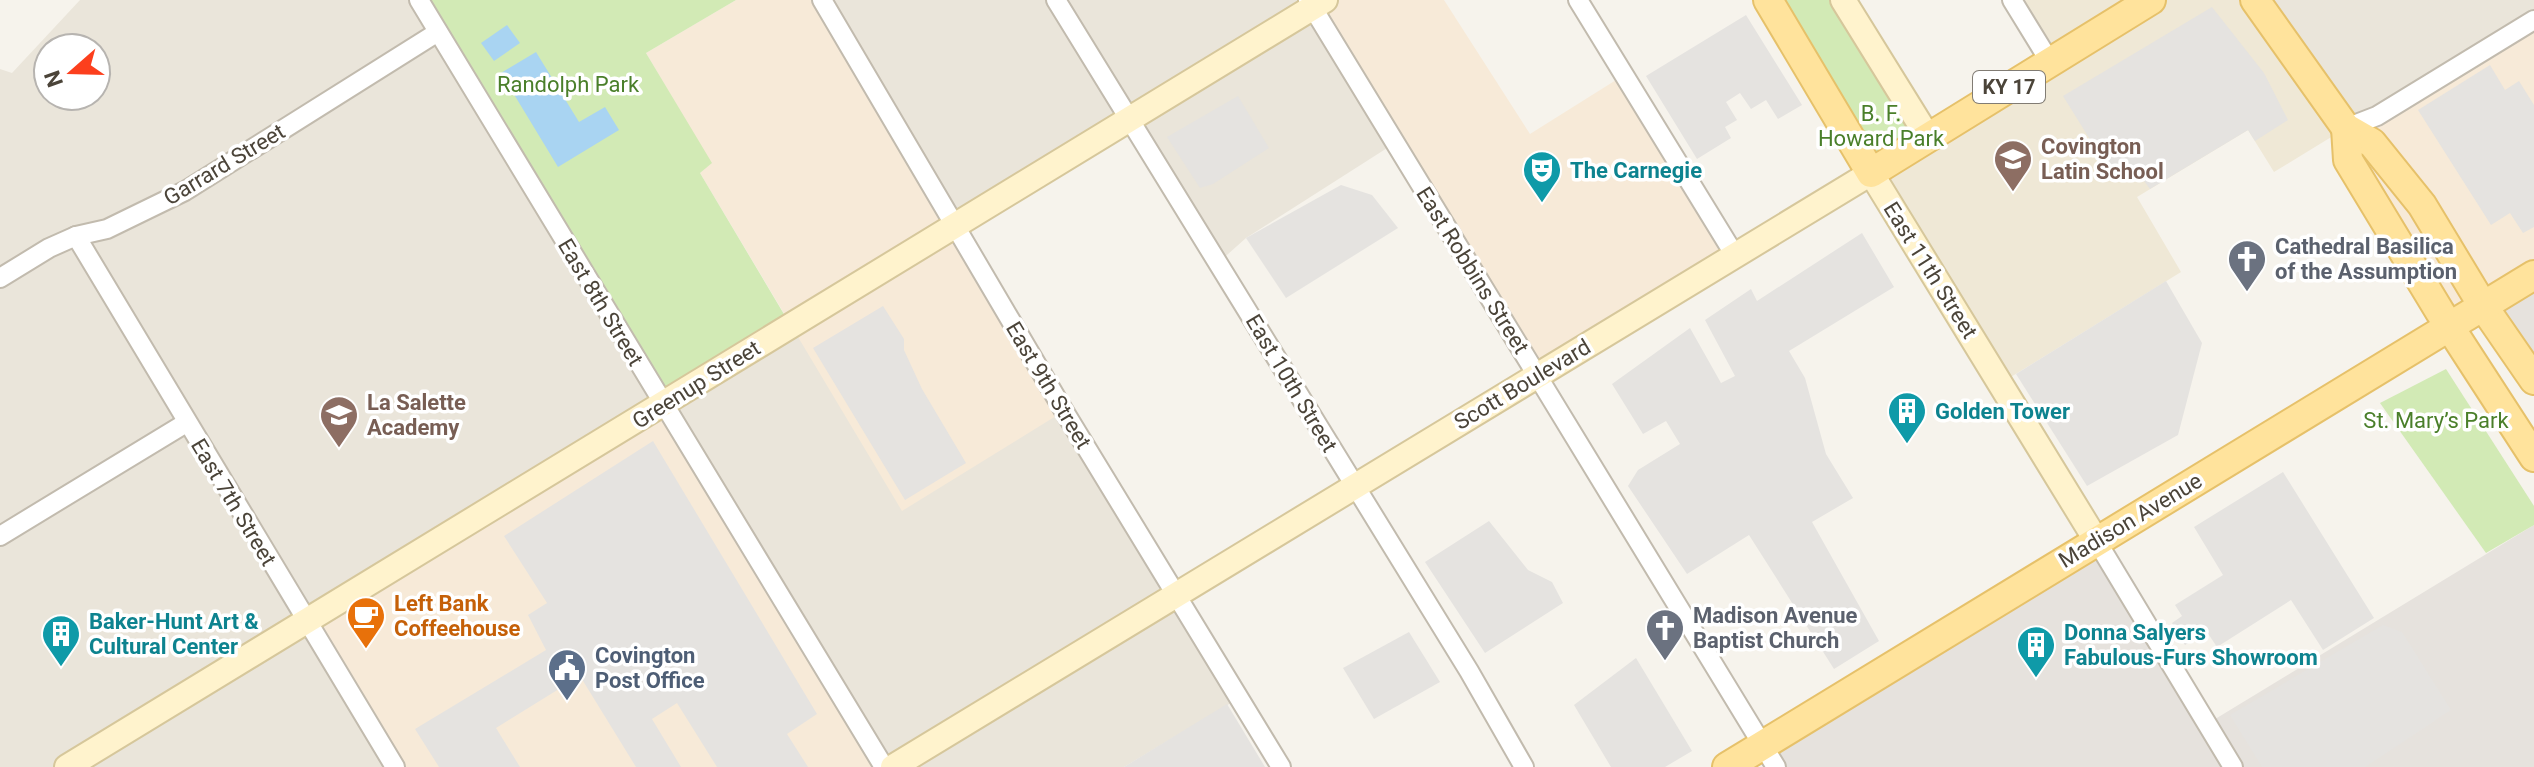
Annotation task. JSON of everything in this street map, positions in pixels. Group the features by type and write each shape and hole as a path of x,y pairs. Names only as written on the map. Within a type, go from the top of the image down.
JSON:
{"main road":[{"name":"East 11th Street","path":"1768,0 2096,540"},
{"path":"1843,0 1928,137"},
{"name":"Scott Boulevard","path":"893,767 2151,0"},
{"path":"2255,0 2346,128 2372,143 2422,205 2483,306 2534,380"},
{"name":"Greenup Street","path":"67,767 1129,120 1315,3"},
{"path":"2346,128 2348,160 2449,327 2534,457"},
{"name":"Madison Avenue","path":"1727,767 1769,756 2096,540 2534,275"}],"street":[{"name":"East 8th Street","path":"419,0 884,767"},
{"name":"East 9th Street","path":"822,0 1281,767"},
{"name":"East 10th Street","path":"1056,0 1355,485 1524,767"},
{"path":"1578,0 1734,254"},
{"path":"2012,0 2050,62"},
{"name":"East Robbins Street","path":"1315,3 1769,756"},
{"path":"2346,128 2377,116 2534,20"},
{"name":"Garrard Street","path":"0,278 76,236 107,229 185,191 438,32"},
{"name":"East 7th Street","path":"76,236 395,767"},
{"path":"0,536 186,423"},
{"path":"2096,540 2233,767"}],"shaded area":[{"path":"80,0 419,0 791,326 1064,411 1239,698 1124,767 0,767 0,69 12,73 32,52 32,112 112,112 112,32 50,32"},
{"path":"736,0 822,0 1064,411 902,511 700,173 711,163 646,53"},
{"path":"822,0 1325,0 1395,143 1246,238 1218,263 1129,120 955,226"},
{"path":"1325,0 1444,0 1530,134 1624,75 1734,254 1538,374 1312,8"},
{"name":"Covington Latin School","path":"2012,0 2255,0 2346,128 2274,172 2248,130 2137,197 2181,272 2001,383 1871,173 2049,63"},
{"path":"2255,0 2534,0 2534,20 2346,128"},
{"path":"2212,7 2264,73 2288,120 2255,141 2248,130 2150,189 2136,170 2122,175 2109,170 2063,96"},
{"path":"1746,15 1802,105 1778,119 1766,100 1751,109 1740,93 1726,102 1737,120 1725,127 1731,138 1697,159 1646,76"},
{"path":"2534,20 2534,275 2449,327 2346,128"},
{"path":"2490,65 2505,90 2519,81 2534,105 2534,227 2523,233 2510,213 2491,225 2418,110"},
{"path":"1238,96 1269,148 1213,184 1200,188 1167,137"},
{"path":"1341,185 1372,195 1398,228 1286,298 1246,238"},
{"path":"1862,233 1894,287 1789,351 1805,378 1826,454 1853,498 1812,522 1879,641 1834,669 1749,535 1687,574 1628,486 1638,470 1680,444 1666,421 1643,434 1612,384 1690,328 1721,383 1735,376 1705,320 1751,289 1757,301"},
{"path":"2534,275 2534,380 2483,306"},
{"path":"2166,281 2202,343 2178,435 2087,486 2016,374"},
{"path":"883,306 904,339 904,350 922,389 966,463 905,500 813,348"},
{"path":"663,404 884,767 395,767 306,620"},
{"path":"653,441 817,714 787,734 808,767 717,767 677,703 652,719 681,767 636,767 580,676 496,728 520,767 439,767 415,729 546,650 528,615 547,603 504,536"},
{"path":"2283,472 2374,618 2323,650 2291,600 2217,647 2207,632 2185,645 2172,623 2182,616 2175,605 2223,575 2194,527"},
{"path":"1489,521 1528,570 1552,582 1563,603 1485,653 1425,562"},
{"path":"2534,525 2534,767 1776,767 1762,745 2096,540 2207,724"},
{"path":"2383,625 2402,632 2451,710 2365,767 2262,767 2230,715"},
{"path":"1409,632 1440,682 1374,719 1343,668"},
{"path":"1636,658 1692,751 1665,767 1611,767 1574,705"},
{"path":"1227,704 1265,767 1124,767"}],"green space":[{"name":"Randolph Park","path":"419,0 736,0 646,53 712,163 700,173 791,326 663,404"},
{"name":"B. F. Howard Park","path":"1768,0 1843,0 1928,137 1871,173"},
{"name":"St. Mary’s Park","path":"2446,369 2534,506 2534,525 2486,553 2380,403"}],"water":[{"path":"507,25 520,43 494,61 481,43"},
{"path":"536,52 579,122 605,107 619,130 558,167 501,73"}],"place":[{"name":"Covington Latin School","path":"2013,193"},
{"name":"The Carnegie","path":"1542,204"},
{"name":"Cathedral Basilica of the Assumption","path":"2247,293"},
{"name":"Golden Tower","path":"1907,445"},
{"name":"La Salette Academy","path":"339,449"},
{"name":"Left Bank Coffeehouse","path":"366,650"},
{"name":"Madison Avenue Baptist Church","path":"1665,662"},
{"name":"Baker-Hunt Art & Cultural Center","path":"61,668"},
{"name":"Donna Salyers Fabulous-Furs Showroom","path":"2036,679"},
{"name":"Covington Post Office","path":"567,702"}]}
